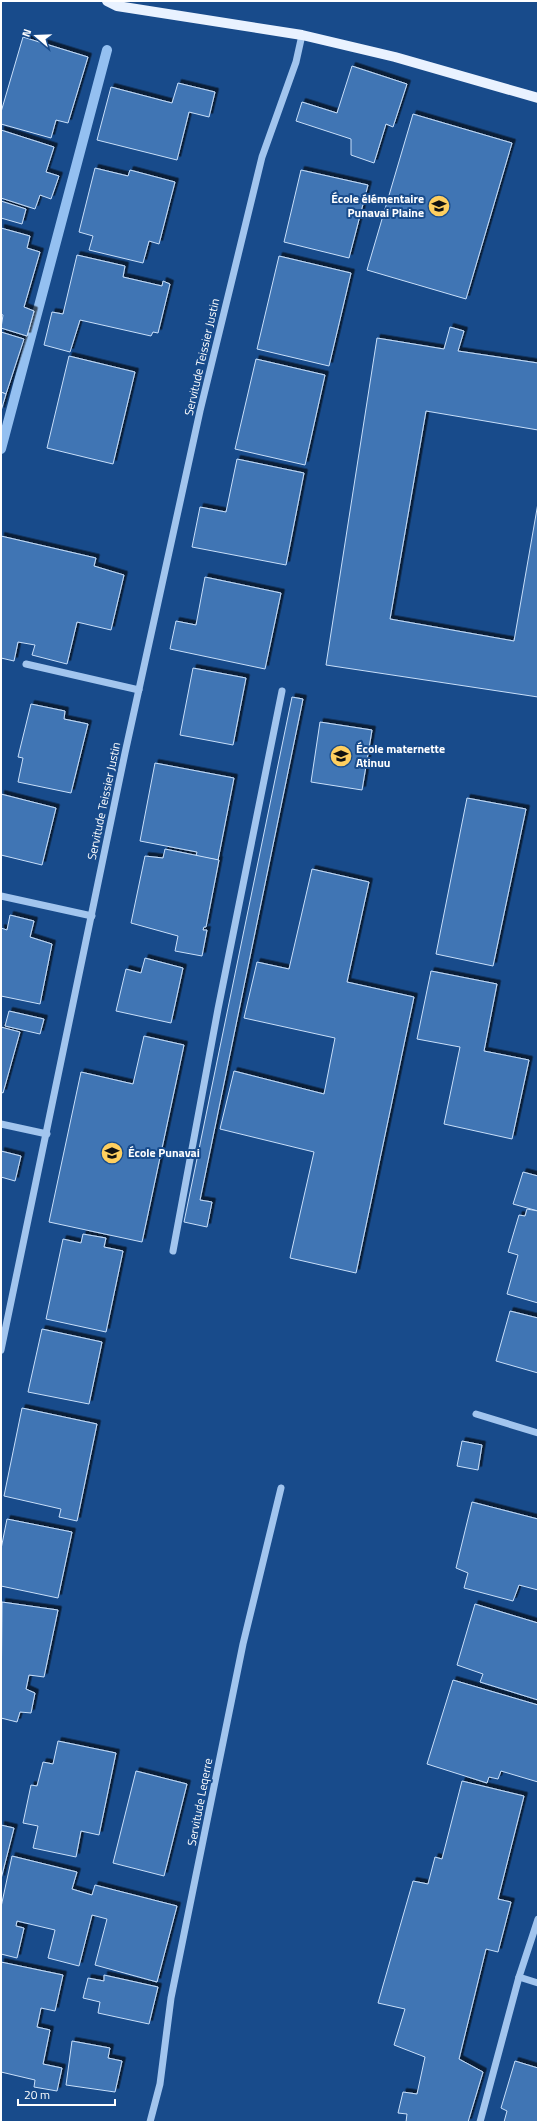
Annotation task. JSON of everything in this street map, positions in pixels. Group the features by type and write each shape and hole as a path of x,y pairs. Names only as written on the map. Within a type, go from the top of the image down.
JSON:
{"main road":[{"path":"107,1 117,6 302,34 395,57 538,98"}],"street":[{"name":"Servitude Teissier Justin","path":"1,1350 139,690 200,411 245,224 269,133 296,62 302,34"},
{"path":"26,664 139,690"},
{"path":"173,1251 218,1009 282,691"},
{"path":"1,896 92,916"},
{"path":"1,1124 47,1134"},
{"path":"476,1414 538,1433"},
{"name":"Servitude Leqerre","path":"150,2122 160,2084 172,1998 241,1652 281,1488"},
{"path":"480,2122 519,1977 538,1919"},
{"path":"519,1977 538,1983"}],"building":[{"path":"23,37 88,57 68,123 56,120 51,138 1,124 1,112"},
{"path":"352,66 407,84 393,127 386,124 374,163 351,155 351,139 296,121 302,102 337,113"},
{"path":"178,83 215,92 209,117 189,112 177,160 97,140 111,87 172,103"},
{"name":"École élémentaire Punavai Plaine","path":"413,114 512,143 466,299 367,270"},
{"path":"1,130 54,147 46,172 59,176 51,199 40,195 35,209 1,198"},
{"path":"95,168 128,176 130,170 175,182 159,244 149,241 143,263 89,250 93,236 79,232"},
{"path":"301,170 368,185 349,258 284,242"},
{"path":"1,201 26,209 22,224 1,218"},
{"path":"1,228 30,236 27,248 40,252 24,307 34,311 27,336 1,328 3,315 1,314"},
{"path":"77,255 125,266 123,277 162,286 163,281 170,284 158,333 153,332 151,336 80,320 70,352 44,345 52,312 63,314"},
{"path":"279,256 351,273 329,366 257,349"},
{"path":"450,327 464,331 458,351 538,363 538,430 426,411 390,619 514,641 538,503 538,697 326,665 377,338 444,349"},
{"path":"1,332 24,339 6,394 1,392"},
{"path":"69,356 135,372 113,464 47,448"},
{"path":"256,359 325,375 305,465 235,449"},
{"path":"1,392 6,394 1,411"},
{"path":"237,459 304,473 286,565 192,547 200,507 226,512"},
{"path":"1,536 96,558 94,566 124,575 111,630 77,622 67,664 32,655 35,645 18,642 14,661 1,658"},
{"path":"205,577 281,593 265,669 170,649 176,621 196,625"},
{"path":"193,668 246,678 233,745 180,735"},
{"path":"292,697 303,699 200,1200 212,1202 207,1227 184,1222"},
{"path":"31,704 65,711 64,719 88,724 71,793 18,782 23,758 18,757"},
{"name":"École maternette Atinuu","path":"320,722 372,730 362,790 311,782"},
{"path":"155,763 234,778 218,860 196,856 197,852 140,841"},
{"path":"1,794 56,808 42,865 1,855"},
{"path":"467,798 526,809 493,966 436,954"},
{"path":"165,849 219,860 206,927 204,927 203,930 207,930 202,956 175,951 178,936 131,923 145,856 163,858"},
{"path":"312,869 369,882 347,982 414,997 356,1273 290,1258 314,1152 220,1129 234,1071 324,1094 335,1038 244,1018 257,962 289,969"},
{"path":"10,915 34,921 30,937 52,944 40,1004 1,996 1,928 7,930"},
{"path":"145,958 183,968 171,1023 116,1011 126,969 141,973"},
{"path":"431,971 497,984 484,1051 529,1060 512,1139 444,1124 460,1047 417,1039"},
{"path":"9,1011 44,1019 40,1034 5,1026"},
{"path":"1,1027 20,1032 3,1093 1,1092"},
{"name":"École Punavai","path":"144,1036 184,1045 142,1242 49,1222 81,1072 133,1084"},
{"path":"1,1151 21,1156 15,1181 1,1177"},
{"path":"523,1172 538,1176 538,1211 513,1204"},
{"path":"527,1209 538,1211 538,1303 507,1294 518,1255 508,1252 519,1215 525,1216"},
{"path":"83,1234 106,1238 104,1247 123,1251 106,1332 46,1319 63,1239 81,1243"},
{"path":"510,1311 538,1318 538,1373 496,1361"},
{"path":"42,1329 102,1342 89,1404 28,1392"},
{"path":"22,1408 97,1424 77,1521 59,1517 61,1509 4,1496"},
{"path":"462,1441 482,1445 478,1470 457,1466"},
{"path":"472,1502 538,1519 538,1590 519,1585 513,1601 464,1588 468,1573 456,1568"},
{"path":"7,1519 72,1532 58,1598 1,1586 1,1549"},
{"path":"2,1602 58,1610 44,1677 29,1675 26,1689 35,1693 31,1713 20,1712 17,1722 1,1718"},
{"path":"475,1604 538,1623 538,1700 480,1682 483,1674 457,1665"},
{"path":"453,1680 538,1705 538,1782 501,1771 498,1779 489,1777 487,1783 427,1764"},
{"path":"58,1741 116,1753 99,1835 81,1831 76,1857 33,1848 38,1826 23,1823 31,1785 37,1786 43,1762 53,1764"},
{"path":"136,1771 187,1784 164,1876 113,1863"},
{"path":"462,1781 524,1796 498,1899 511,1902 498,1952 486,1949 459,2059 483,2072 468,2122 406,2122 407,2114 398,2113 403,2092 417,2094 425,2057 394,2045 405,2009 378,2003 413,1881 428,1884 435,1857 442,1859"},
{"path":"1,1825 14,1828 1,1879"},
{"path":"12,1856 77,1872 72,1889 92,1895 95,1885 177,1906 157,1982 95,1965 107,1919 92,1915 79,1966 48,1958 55,1930 17,1921 16,1926 24,1928 17,1958 1,1954 1,1907"},
{"path":"1,1962 63,1975 55,2011 41,2008 37,2027 50,2030 43,2064 62,2068 57,2091 34,2087 35,2080 1,2072"},
{"path":"104,1975 158,1987 149,2024 98,2013 100,2002 83,1998 88,1978 104,1981"},
{"path":"72,2041 110,2048 108,2058 122,2061 115,2092 66,2085"},
{"path":"515,2061 538,2068 538,2122 504,2122 507,2111 501,2108"}],"waterway":[{"path":"1,449 107,50"}],"place":[{"name":"École élémentaire Punavai Plaine","path":"439,206"},
{"name":"École maternette Atinuu","path":"341,756"},
{"name":"École Punavai","path":"112,1153"}]}
